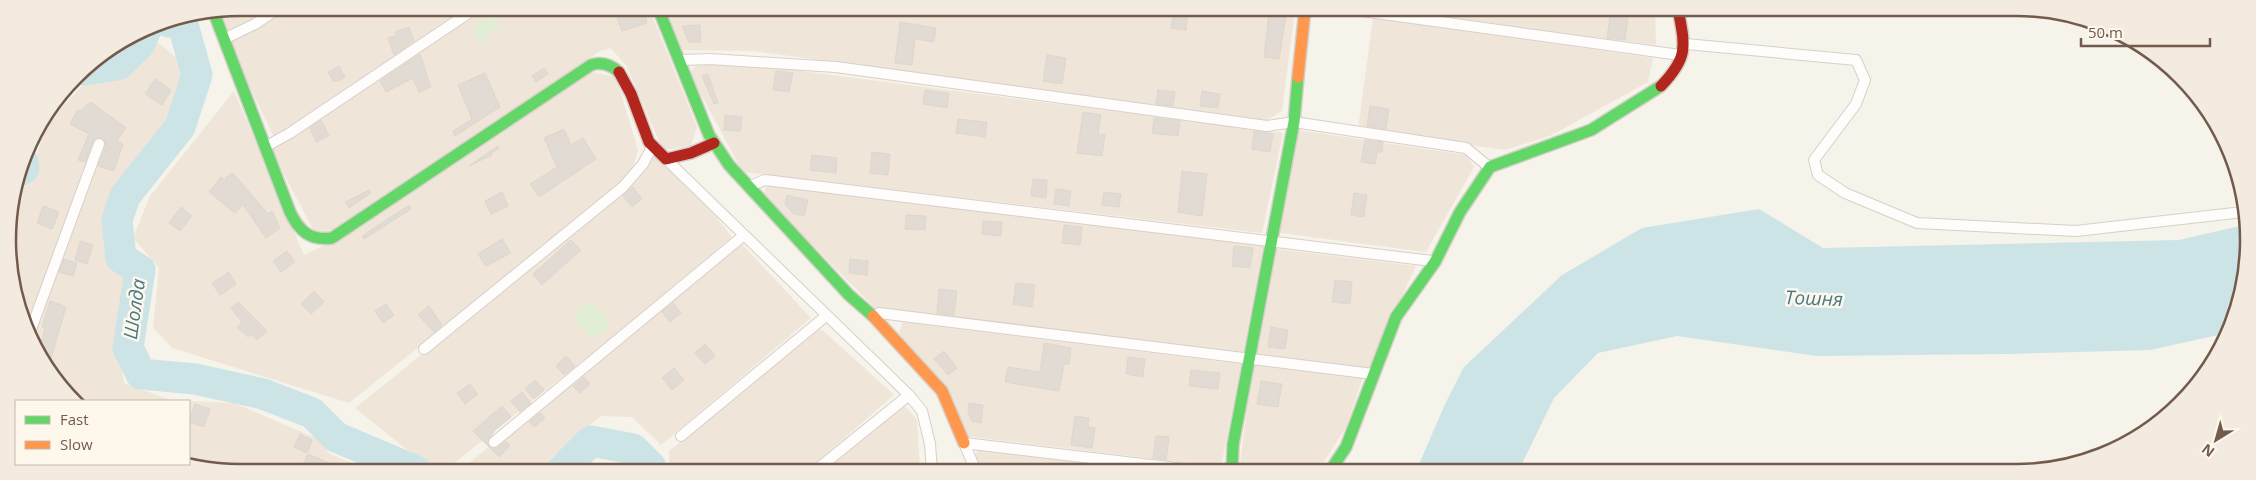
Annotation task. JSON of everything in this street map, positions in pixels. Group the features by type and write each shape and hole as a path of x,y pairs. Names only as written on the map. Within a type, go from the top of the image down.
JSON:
{"street":[{"path":"661,16 708,135 729,165 849,296 870,312 942,391 964,442"},
{"path":"1232,464 1233,445 1251,358 1294,122 1304,16"},
{"path":"1335,464 1346,448 1396,317 1422,278 1436,262 1460,212 1490,167 1592,130 1658,89 1677,69 1683,50 1679,16"},
{"path":"216,18 264,147 299,228 310,237 321,240 332,238 584,69 597,63 610,64 619,72 628,86 648,142 666,158 691,153 714,143"}],"lane":[{"path":"224,40 267,16"},
{"path":"264,147 290,133 464,16"},
{"path":"1404,16 1683,50 1856,60 1865,80 1856,104 1814,160 1818,175 1844,194 1917,223 2076,231 2238,213"},
{"path":"680,60 710,59 836,67 1267,126 1294,122 1466,148 1490,167"},
{"path":"33,325 100,144"},
{"path":"424,349 623,187 643,164 653,146"},
{"path":"666,158 743,236 909,395 922,411 930,444 931,464"},
{"path":"748,187 765,180 1436,262"},
{"path":"494,442 743,236"},
{"path":"870,312 1374,374"},
{"path":"681,436 826,316"},
{"path":"824,464 909,395"},
{"path":"973,464 964,442 1145,464"}],"shaded area":[{"path":"256,16 244,24 227,30 221,17"},
{"path":"271,16 456,16 274,137 229,44"},
{"path":"471,16 652,16 697,127 691,146 663,150 627,67 611,48 600,51 332,230 314,231 270,148"},
{"path":"663,16 1294,16 1282,111 1267,120 753,51 678,50"},
{"path":"1429,16 1655,16 1656,45"},
{"path":"1373,18 1653,58 1648,82 1552,135 1505,150 1358,129"},
{"path":"152,38 191,69 158,135 107,217 114,265 133,283 118,343 124,383 170,400 84,400 62,376 39,339 28,312 18,269 16,240 18,211 25,180 29,178 45,130 53,117 89,78 123,70"},
{"path":"739,63 1283,133 1262,233 743,172 689,73 697,65"},
{"path":"587,71 616,77 638,150 632,171 603,199 349,403 172,348 153,328 159,268 133,238 150,196 234,91 304,255 334,241"},
{"path":"1298,130 1466,155 1474,167 1426,252 1280,233"},
{"path":"654,156 706,204 732,237 600,347 453,464 424,464 355,408 637,181"},
{"path":"768,184 1263,246 1243,352 874,307 763,195"},
{"path":"741,243 811,318 661,445 632,417 601,416 546,464 468,464"},
{"path":"1277,249 1416,266 1368,369 1257,354"},
{"path":"903,322 1241,364 1222,464 1196,464 964,436 899,332"},
{"path":"819,327 894,395 815,464 669,464 669,451"},
{"path":"1253,363 1363,377 1346,427 1322,464 1240,464"},
{"path":"190,401 234,403 318,439 330,454 354,464 240,464 211,462 190,458"},
{"path":"905,406 917,420 920,464 829,464"},
{"path":"979,448 1104,464 976,464 973,459"}],"green space":[{"path":"492,16 500,29 490,31 487,42 483,44 475,37 475,24"},
{"path":"585,304 594,304 608,321 607,330 593,338 578,326 576,312"}],"water":[{"name":"Тошня","path":"1759,209 1823,248 2179,240 2239,226 2240,240 2238,269 2232,298 2219,335 2150,350 1817,356 1677,336 1598,353 1554,398 1522,464 1419,464 1446,402 1464,367 1562,275 1642,228"}],"building":[{"path":"645,16 647,23 622,31 617,17"},
{"path":"1173,16 1187,16 1186,30 1171,28"},
{"path":"1269,16 1286,16 1279,59 1264,57"},
{"path":"1610,16 1628,16 1625,40 1607,38"},
{"path":"900,22 936,28 934,42 915,39 912,65 895,63"},
{"path":"700,25 701,42 689,42 682,26"},
{"path":"409,27 414,41 394,55 388,38 397,35 395,32"},
{"path":"420,54 431,87 419,92 413,78 386,92 380,81"},
{"path":"1047,55 1066,58 1062,84 1043,81"},
{"path":"339,66 345,77 338,81 333,81 328,72"},
{"path":"544,68 548,74 536,82 532,76"},
{"path":"776,71 793,73 789,92 773,90"},
{"path":"485,73 500,107 455,136 453,131 472,119 458,85"},
{"path":"708,74 718,103 714,104 702,76"},
{"path":"155,79 171,90 162,105 145,94"},
{"path":"925,90 949,93 947,108 923,104"},
{"path":"1158,90 1175,92 1173,106 1156,104"},
{"path":"1202,91 1220,94 1218,108 1200,106"},
{"path":"91,102 126,128 117,140 123,144 114,171 98,166 106,146 105,140 101,137 93,141 85,162 78,160 89,134 70,124 78,110 80,111"},
{"path":"1370,106 1389,109 1386,129 1367,126"},
{"path":"1083,112 1101,115 1098,134 1105,135 1102,156 1077,153"},
{"path":"725,115 742,117 740,131 724,130"},
{"path":"1154,118 1180,121 1178,136 1152,133"},
{"path":"958,119 987,122 985,137 956,133"},
{"path":"321,120 329,136 316,142 310,128"},
{"path":"564,129 571,145 583,138 596,159 539,197 530,184 557,167 544,138"},
{"path":"1254,131 1273,134 1270,152 1252,149"},
{"path":"1365,140 1383,142 1382,152 1377,152 1375,164 1361,162"},
{"path":"498,146 499,148 491,153 492,155 469,166"},
{"path":"872,152 890,154 888,175 870,173"},
{"path":"812,155 837,158 836,173 810,170"},
{"path":"1182,171 1207,174 1202,216 1178,212"},
{"path":"233,173 268,214 272,211 280,228 266,238 243,205 235,213 209,192 221,177 228,183 225,178"},
{"path":"1033,179 1047,180 1046,198 1031,196"},
{"path":"633,187 642,199 632,207 623,196"},
{"path":"1056,189 1071,191 1069,206 1054,204"},
{"path":"369,190 371,193 349,208 345,202"},
{"path":"502,192 508,206 491,214 485,201"},
{"path":"1104,192 1121,194 1119,207 1102,205"},
{"path":"1354,193 1367,195 1364,217 1351,215"},
{"path":"787,195 808,200 804,216 794,214 785,204"},
{"path":"409,205 411,209 364,239 362,236"},
{"path":"43,206 59,212 52,229 37,223"},
{"path":"181,207 192,216 180,231 169,223"},
{"path":"906,215 926,216 925,230 905,229"},
{"path":"983,221 1002,222 1001,236 982,234"},
{"path":"1064,225 1082,227 1080,245 1062,243"},
{"path":"502,239 511,253 486,266 478,254"},
{"path":"571,240 581,250 542,285 533,274"},
{"path":"80,241 93,245 87,264 75,260"},
{"path":"1234,246 1253,248 1250,268 1232,266"},
{"path":"287,251 295,262 281,272 273,261"},
{"path":"64,259 77,263 73,276 59,272"},
{"path":"850,259 868,261 867,275 849,273"},
{"path":"229,272 236,284 220,295 212,283"},
{"path":"1335,280 1352,282 1350,304 1332,302"},
{"path":"1016,283 1035,285 1032,307 1013,304"},
{"path":"939,289 957,291 954,315 937,313"},
{"path":"314,291 324,302 311,314 301,304"},
{"path":"50,301 66,307 51,359 39,339 42,340 45,328 42,327"},
{"path":"238,302 267,331 257,340 251,334 248,337 237,327 242,322 231,308"},
{"path":"673,303 681,313 670,322 662,312"},
{"path":"386,304 394,315 383,323 375,311"},
{"path":"429,306 442,325 434,332 418,315"},
{"path":"1271,327 1288,330 1285,349 1268,347"},
{"path":"1044,343 1071,348 1069,364 1064,364 1059,391 1005,382 1008,367 1040,372"},
{"path":"705,344 715,356 705,364 695,353"},
{"path":"944,351 957,368 948,375 934,359"},
{"path":"566,356 575,366 564,375 556,366"},
{"path":"1128,357 1145,359 1143,377 1126,374"},
{"path":"674,368 684,380 672,390 662,378"},
{"path":"1191,370 1220,373 1218,389 1189,386"},
{"path":"584,377 590,384 580,393 573,386"},
{"path":"535,380 544,390 534,399 525,389"},
{"path":"1261,381 1282,384 1278,407 1257,404"},
{"path":"470,384 478,394 465,404 457,393"},
{"path":"522,392 531,403 520,412 511,401"},
{"path":"969,403 983,405 981,423 972,421 968,413"},
{"path":"195,404 210,409 204,427 190,422"},
{"path":"502,406 511,417 495,430 487,443 492,449 498,448 506,441 510,446 499,457 473,431"},
{"path":"540,413 545,418 534,427 529,422"},
{"path":"1075,416 1089,418 1088,427 1095,428 1092,448 1071,445"},
{"path":"300,434 312,440 307,453 294,447"},
{"path":"1156,436 1169,437 1166,460 1153,458"},
{"path":"308,454 332,464 303,464"}],"waterway":[{"name":"Шолда","path":"183,24 197,75 180,127 125,196 117,220 121,258 140,270 128,348 141,374 195,379 263,394 312,413 336,437 400,464"},
{"name":"Шолда","path":"97,68 118,65 139,45 142,39"},
{"name":"Шолда","path":"568,464 591,441 633,449 648,464"}],"traffic: fast":[{"path":"661,16 709,135 729,165 849,295 873,316"},
{"path":"216,18 290,212 297,224 306,233 324,239 332,238 591,65 606,64 619,72"},
{"path":"1232,464 1233,445 1294,122 1298,77"},
{"path":"1335,464 1346,447 1396,317 1435,262 1460,212 1490,167 1591,130 1661,86"}],"traffic: slow":[{"path":"1298,77 1304,16"},
{"path":"873,316 942,391 964,443"}],"traffic: jam":[{"path":"1661,86 1681,59 1683,42 1679,16"},
{"path":"619,72 631,94 649,142 666,159 691,153 714,143"}]}
